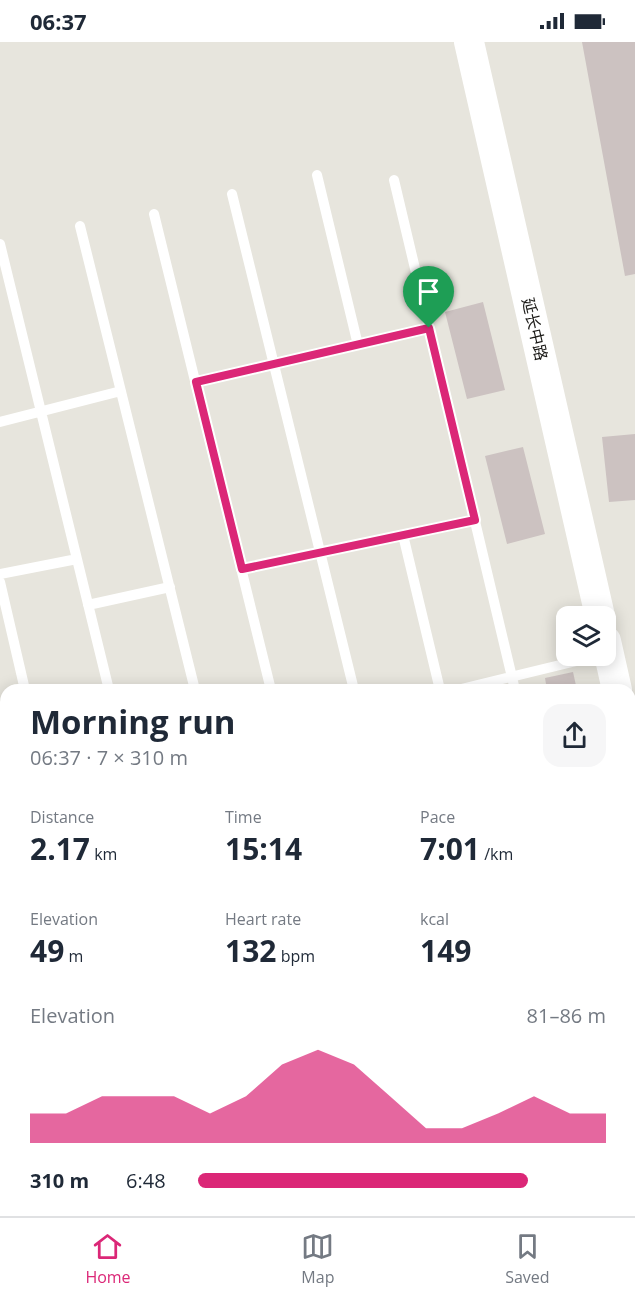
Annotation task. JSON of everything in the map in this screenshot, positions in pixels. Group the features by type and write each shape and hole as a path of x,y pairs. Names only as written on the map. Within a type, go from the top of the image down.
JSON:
{"street":[{"name":"延长中路","path":"469,42 598,606"},
{"path":"609,666 615,684"}],"lane":[{"path":"317,176 358,345"},
{"path":"394,180 514,684"},
{"path":"232,194 353,684"},
{"path":"154,214 270,684"},
{"path":"80,226 194,684"},
{"path":"0,244 108,684"},
{"path":"196,382 429,328"},
{"path":"0,422 121,391"},
{"path":"242,569 475,520"},
{"path":"403,535 439,684"},
{"path":"0,574 77,559"},
{"path":"0,582 24,684"},
{"path":"88,605 170,587"},
{"path":"482,684 556,664"}],"building":[{"path":"582,42 635,42 635,274 625,276"},
{"path":"483,302 505,390 467,399 445,312"},
{"path":"635,434 635,500 609,502 602,437"},
{"path":"523,447 545,534 507,544 485,456"},
{"path":"573,672 576,684 546,684 545,678"}],"route":[{"path":"429,328 475,520 242,569 196,382 429,328"}]}
